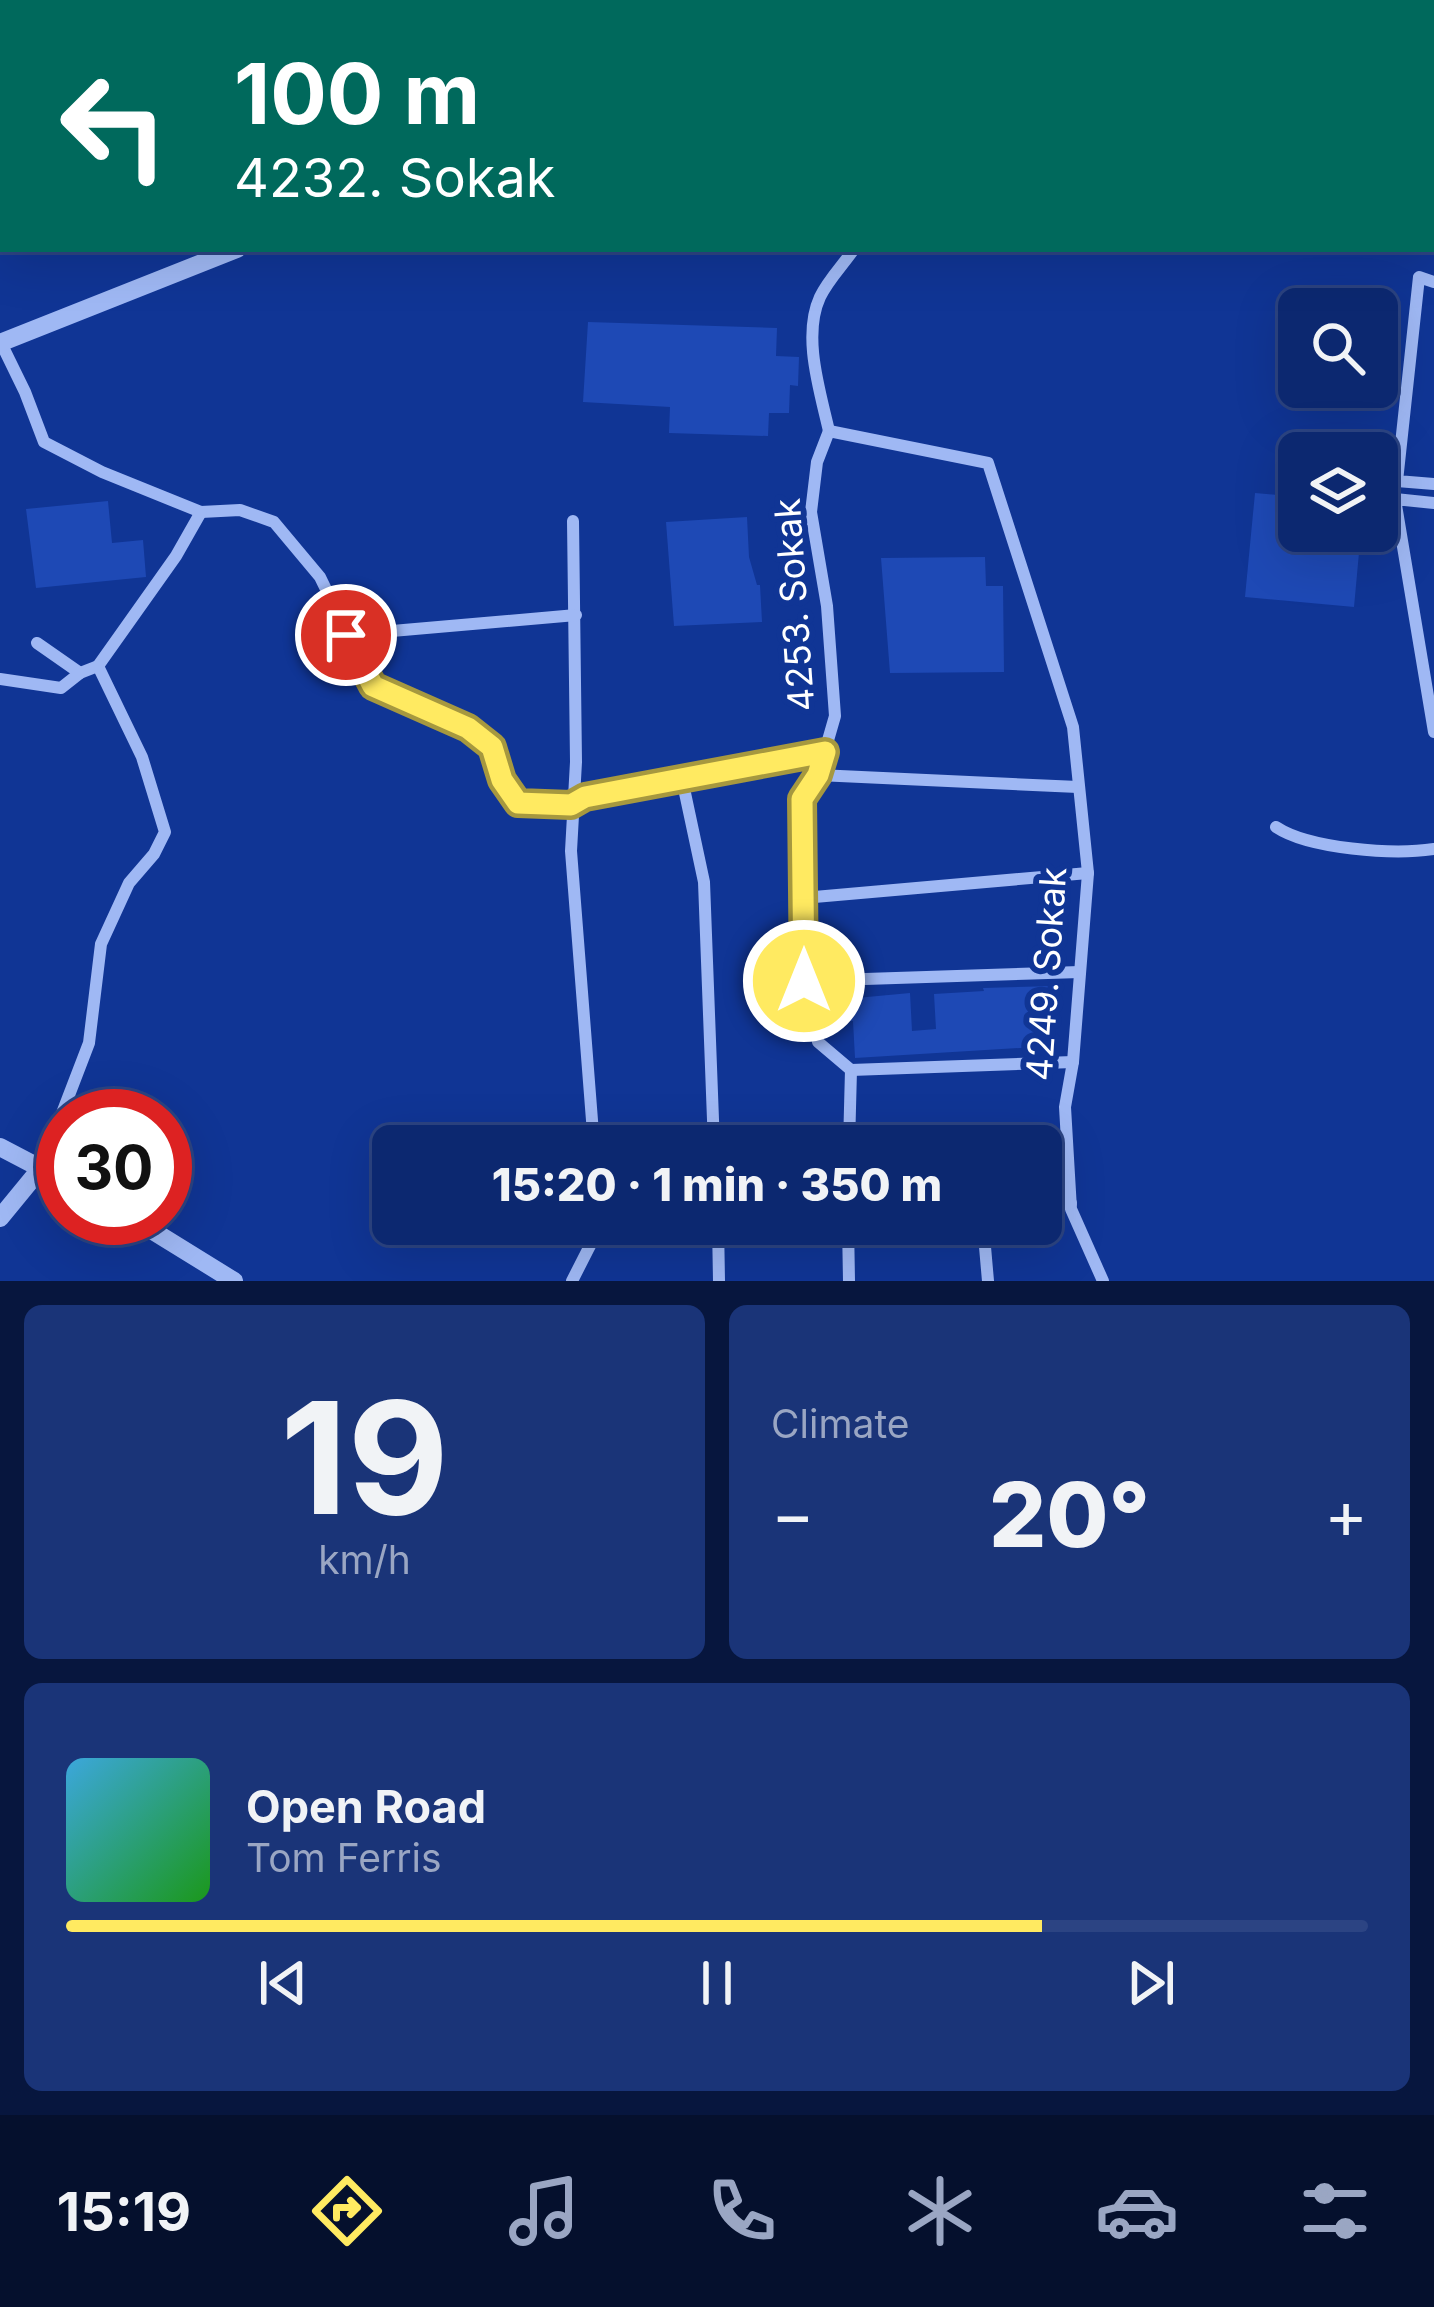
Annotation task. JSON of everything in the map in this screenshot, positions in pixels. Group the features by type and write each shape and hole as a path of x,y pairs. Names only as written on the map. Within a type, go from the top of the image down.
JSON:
{"street":[{"path":"229,252 0,343 44,442 102,472 201,512 240,510 274,522 320,577 373,686 468,728 492,747 502,780 518,803 571,805 585,797 825,752"},
{"path":"829,431 813,347 814,314 821,294 852,252"},
{"path":"1434,282 1419,278 1397,481 1434,484"},
{"name":"4249. Sokak","path":"829,431 988,463 1073,727 1088,873 1065,1107 1071,1203 1103,1281"},
{"name":"4253. Sokak","path":"829,431 817,462 811,512 827,606 836,716 818,775 802,799 804,981 818,1042 850,1070"},
{"path":"1434,502 1395,499 1434,732"},
{"path":"0,680 61,688 98,666 176,556 201,512"},
{"path":"573,521 577,615 571,851 592,1125"},
{"path":"346,635 577,615"},
{"path":"37,643 80,673"},
{"path":"71,1089 89,1043 100,944 130,884 165,832 142,757 98,666"},
{"path":"818,775 1078,787"},
{"path":"682,778 704,882 714,1125"},
{"path":"1276,826 1296,840 1380,851 1434,849"},
{"path":"803,898 1088,873"},
{"path":"804,981 1080,972"},
{"path":"849,1125 850,1070 1072,1063"},
{"path":"0,1147 36,1165"},
{"path":"0,1217 36,1174"},
{"path":"1062,1204 1071,1203"},
{"path":"175,1245 234,1281"},
{"path":"572,1281 590,1245"},
{"path":"718,1245 719,1281"},
{"path":"848,1245 849,1281"},
{"path":"985,1245 988,1281"}],"building":[{"path":"588,322 777,328 776,356 799,357 798,386 790,385 789,413 769,413 768,436 669,433 670,407 583,402"},
{"path":"1255,493 1278,495 1278,552 1359,552 1354,607 1245,597"},
{"path":"108,501 112,543 143,540 146,577 36,588 26,509"},
{"path":"747,517 749,557 760,585 762,622 674,626 666,522"},
{"path":"985,557 986,586 1003,586 1004,672 890,673 881,558"},
{"path":"1056,986 1053,1046 855,1058 853,1021 836,1022 835,1000 910,993 912,1031 936,1029 934,994"}],"route":[{"path":"346,635 373,686 468,728 492,747 502,780 518,803 571,805 585,797 825,752 818,775 802,799 804,981"}]}
